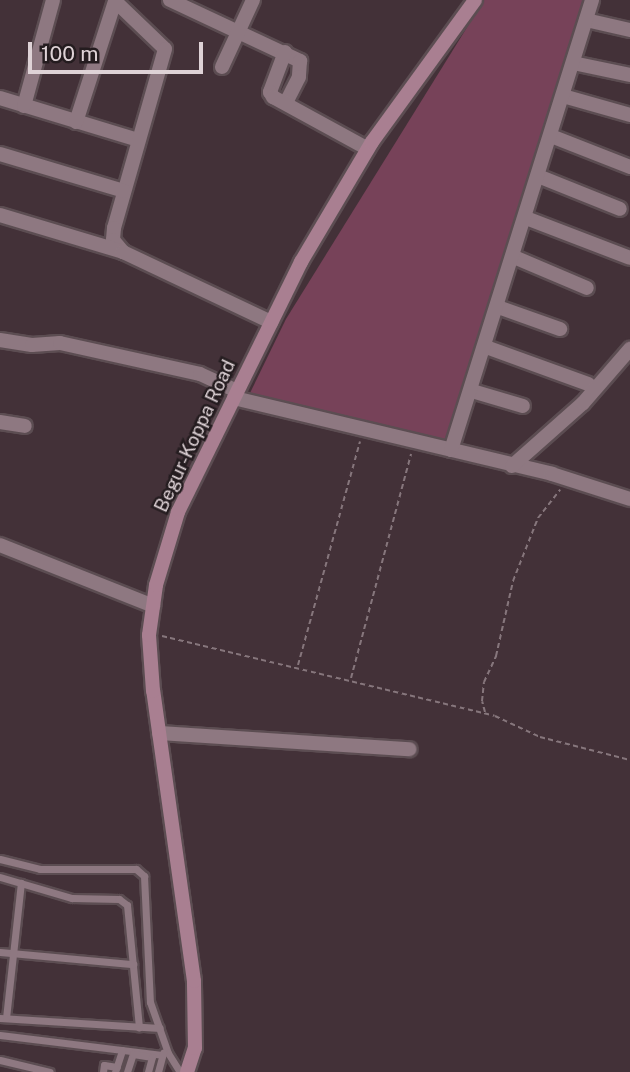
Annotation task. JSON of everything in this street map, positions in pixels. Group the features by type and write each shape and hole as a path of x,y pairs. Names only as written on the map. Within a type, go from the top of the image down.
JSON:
{"main road":[{"name":"Begur-Koppa Road","path":"187,1072 195,1048 194,981 159,733 149,635 156,585 178,512 301,262 368,149 475,0"}],"street":[{"path":"24,106 53,0"},
{"path":"170,0 300,61 299,77 286,102"},
{"path":"222,67 253,0"},
{"path":"451,450 486,347 592,0"},
{"path":"76,122 115,1 165,49 124,191 113,240 123,252"},
{"path":"586,20 630,30"},
{"path":"285,52 270,92 273,97 368,149"},
{"path":"573,64 630,75"},
{"path":"563,96 630,115"},
{"path":"0,98 138,140"},
{"path":"551,136 630,167"},
{"path":"0,154 124,191"},
{"path":"538,176 620,209"},
{"path":"0,215 123,252 271,322"},
{"path":"526,218 630,258"},
{"path":"514,257 587,288"},
{"path":"498,307 560,329"},
{"path":"0,340 32,345 60,343 200,374 236,395 414,443 570,479 630,499"},
{"path":"486,347 588,384"},
{"path":"512,466 583,403 630,349"},
{"path":"472,391 523,407"},
{"path":"0,422 25,426"},
{"path":"0,545 153,606"},
{"path":"159,733 409,749"}],"lane":[{"path":"0,859 40,869 136,869 144,876 150,1002 168,1054 180,1072"},
{"path":"0,877 72,898 119,899 127,905 139,1027"},
{"path":"21,883 3,1018 160,1028"},
{"path":"0,952 133,964"},
{"path":"0,1035 162,1055"},
{"path":"158,1072 166,1042"},
{"path":"103,1072 104,1065 116,1070 122,1050"},
{"path":"127,1072 133,1054 152,1057 148,1072"},
{"path":"0,1060 50,1072"}],"path":[{"path":"297,667 363,430"},
{"path":"350,680 414,443"},
{"path":"485,713 482,701 484,682 496,656 513,581 525,547 538,518 570,479"},
{"path":"149,635 171,636 485,713 540,737 630,761"}],"shaded area":[{"path":"484,0 586,0 450,438 435,443 250,393 286,319"}]}
